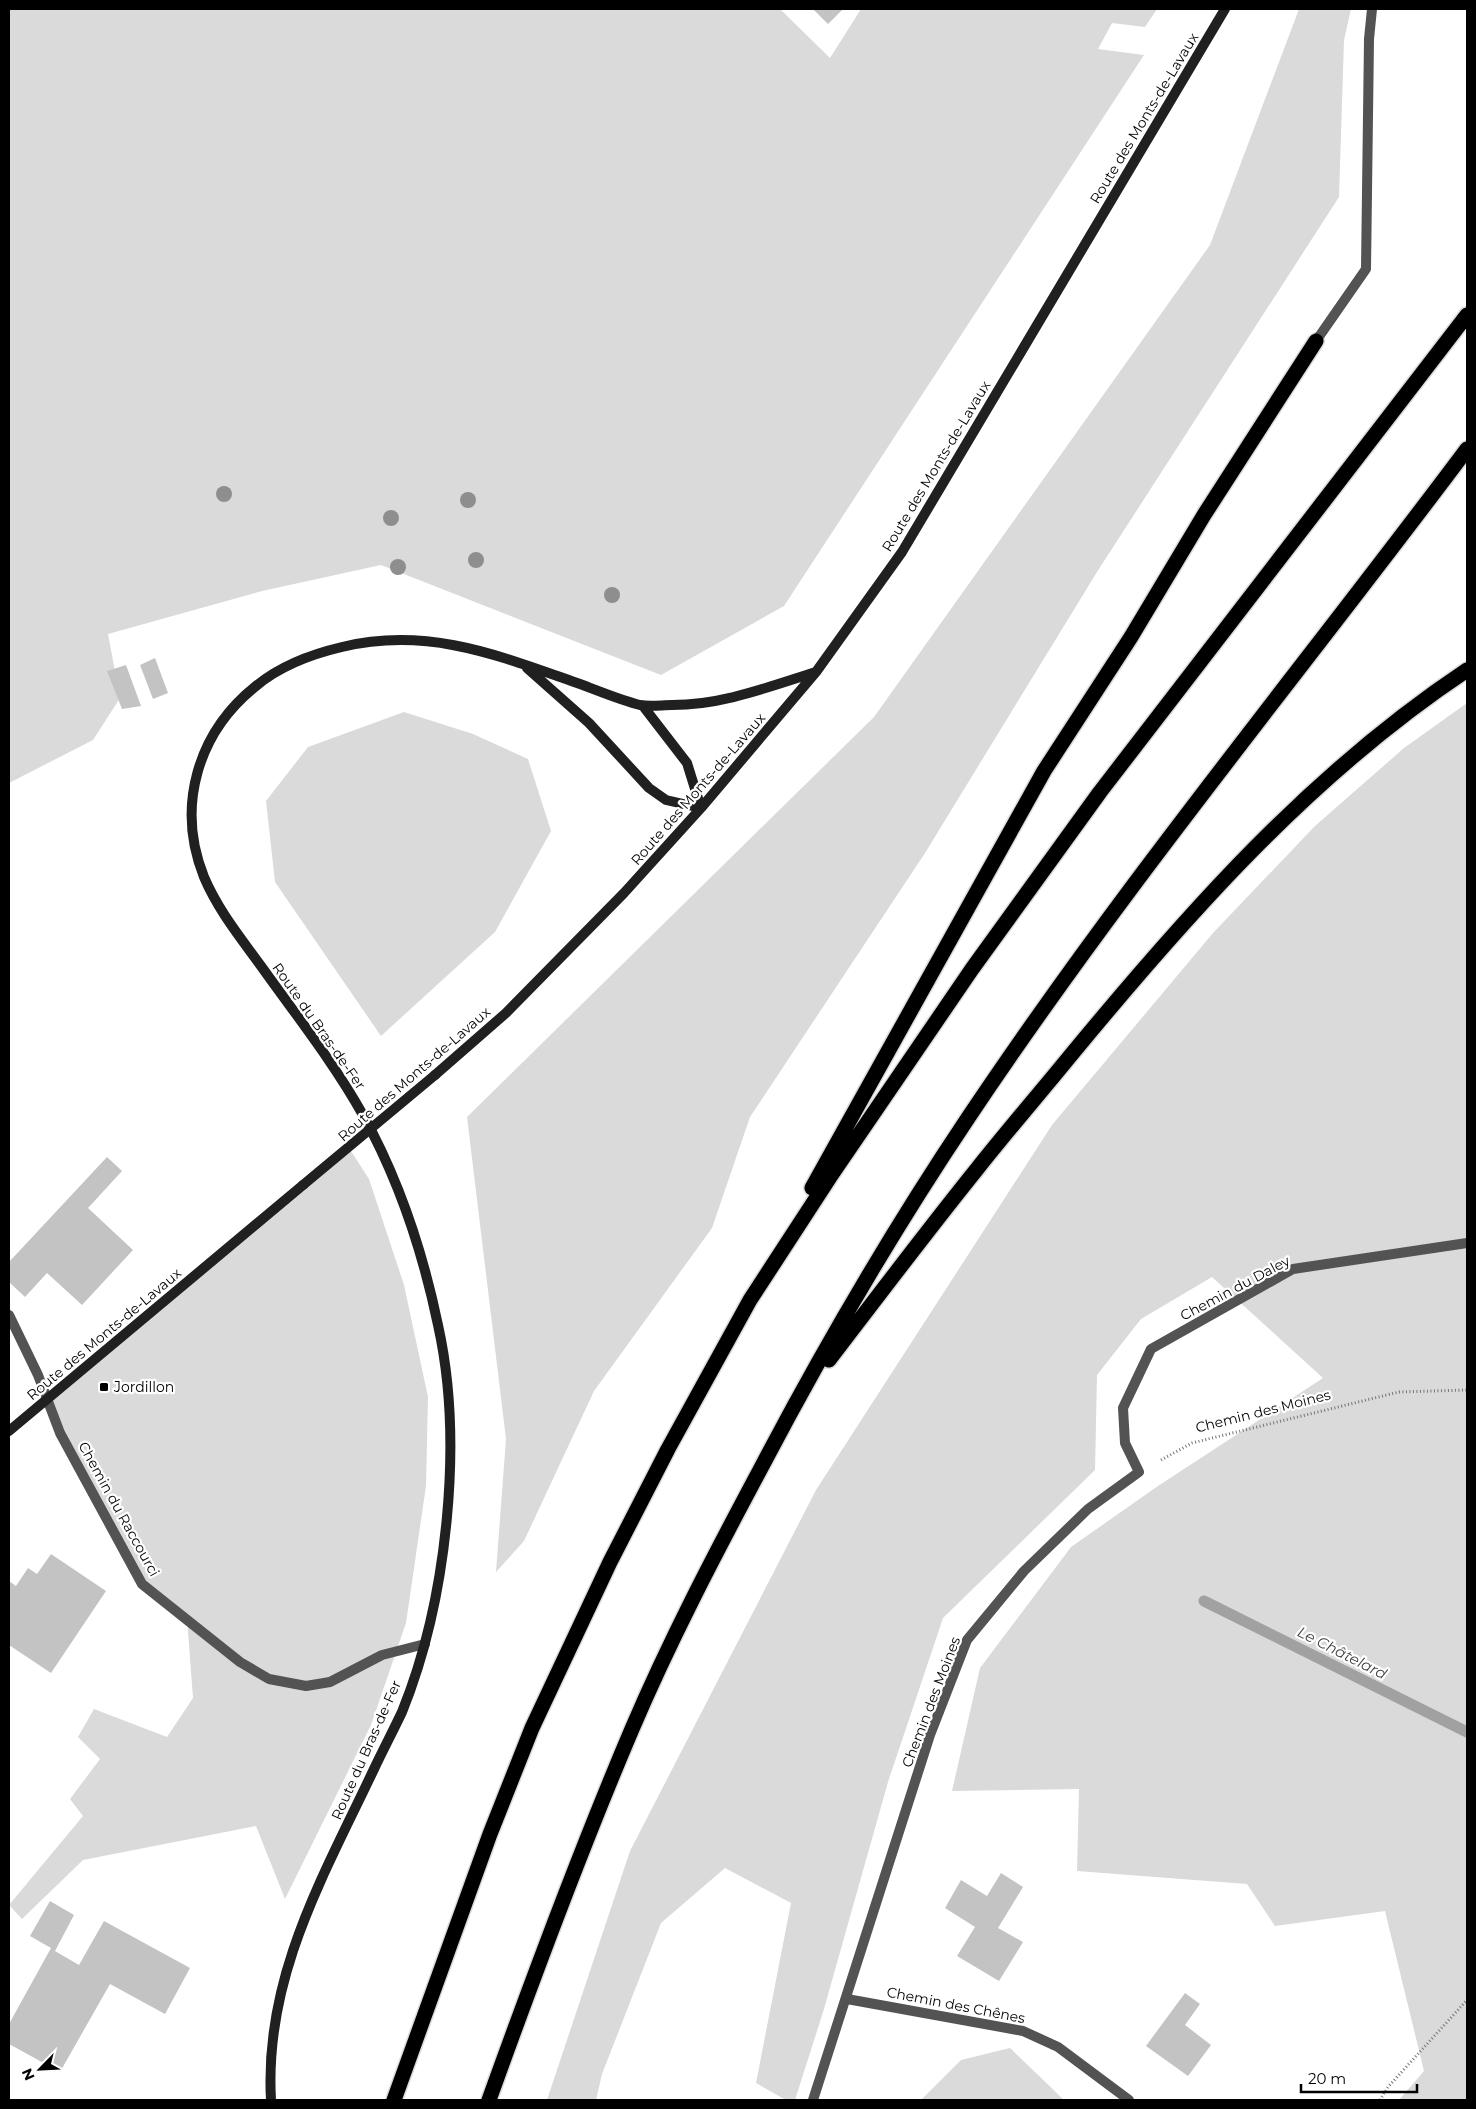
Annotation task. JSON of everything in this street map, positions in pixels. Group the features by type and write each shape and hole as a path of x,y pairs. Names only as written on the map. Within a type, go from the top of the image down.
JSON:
{"highway":[{"path":"750,1300 837,1166 972,969 1094,800 1467,315"},
{"path":"394,2100 490,1834 532,1728 610,1562 668,1449 1044,771 1131,638 1204,515 1316,341"},
{"path":"489,2100 566,1889 634,1725 702,1578 797,1400 853,1302 967,1120 1020,1042 1220,771 1467,449"},
{"path":"797,1400 978,1168 1179,927 1263,839 1341,765 1397,720 1467,670"}],"street":[{"name":"Route des Monts-de-Lavaux","path":"9,1432 435,1075 506,1013 624,893 701,808 816,672 902,552 1225,9"},
{"path":"1316,341 1366,269 1368,39 1372,9"},
{"name":"Route du Bras-de-Fer","path":"271,2100 271,2055 276,2017 297,1934 402,1712 425,1644 446,1522 449,1475 449,1404 446,1365 429,1286 417,1243 402,1203 365,1118 329,1061 218,906 202,872 196,847 191,797 195,776 219,726 238,702 257,684 307,657 353,644 382,640 436,641 471,648 643,706 696,705 727,700 816,672"},
{"name":"Route du Bras-de-Fer","path":"522,664 590,723 649,788 666,800 701,808"},
{"path":"643,706 686,764 701,808"},
{"name":"Chemin du Daley","path":"1139,1472 1124,1443 1123,1408 1151,1349 1293,1269 1467,1243"},
{"name":"Chemin du Raccourci","path":"9,1315 38,1375 46,1400 60,1432 142,1584 240,1662 269,1679 306,1686 330,1682 382,1655 425,1644"},
{"name":"Chemin des Moines","path":"813,2100 847,1999 930,1734 967,1640 1024,1571 1088,1509 1139,1472"},
{"name":"Chemin des Chênes","path":"847,1999 1023,2031 1058,2047 1129,2100"}],"path":[{"name":"Chemin des Moines","path":"1139,1472 1192,1443 1399,1392 1467,1390"},
{"path":"1380,2100 1388,2088 1467,2000"}],"shaded area":[{"path":"9,9 780,9 830,58 861,9 1157,9 1145,27 1112,23 1098,49 1144,55 784,606 661,675 381,565 262,591 108,634 120,698 93,740 9,783"},
{"path":"1299,9 1351,9 1344,40 1339,197 1097,572 925,853 750,1117 712,1228 594,1391 524,1541 496,1572 506,1439 467,1117 874,717 1210,245"},
{"path":"1467,703 1467,2100 1399,2100 1424,2071 1385,1911 1275,1926 1247,1884 1077,1871 1079,1789 952,1791 980,1668 1071,1547 1158,1486 1323,1378 1212,1277 1141,1319 1097,1375 1095,1470 943,1618 888,1782 824,2009 795,2100 786,2100 756,2083 791,1903 725,1868 661,1923 602,2074 596,2100 547,2100 630,1851 816,1490 1052,1125 1213,933 1315,826 1404,748"},
{"path":"404,712 473,734 528,759 551,831 495,932 381,1036 275,882 266,801 308,747"},
{"path":"349,1148 369,1179 404,1285 428,1397 426,1486 406,1623 371,1725 285,1899 256,1826 83,1860 22,1919 9,1905 83,1816 70,1799 100,1759 78,1737 94,1709 167,1737 193,1698 187,1618 142,1584 46,1400"},
{"path":"1010,2048 1064,2100 921,2100 961,2060"}],"building":[{"path":"813,9 843,9 828,24"},
{"path":"155,658 168,693 153,699 140,665"},
{"path":"126,665 141,706 122,709 107,671"},
{"path":"107,1157 122,1171 88,1208 133,1250 82,1305 47,1273 25,1297 9,1282 9,1262"},
{"path":"51,1554 106,1591 51,1673 9,1645 9,1581 16,1586 28,1568 37,1574"},
{"path":"1001,1873 1023,1887 998,1928 1023,1942 999,1981 957,1956 975,1927 945,1908 961,1880 987,1896"},
{"path":"50,1901 74,1915 55,1951 79,1965 104,1921 190,1968 165,2014 110,1984 60,2072 9,2044 9,2024 51,1948 30,1936"},
{"path":"1185,1993 1200,2004 1185,2025 1211,2045 1188,2076 1146,2046"}],"waterway":[{"name":"Le Châtelard","path":"1204,1601 1467,1732"}],"place":[{"name":"Jordillon","path":"104,1387"}]}
